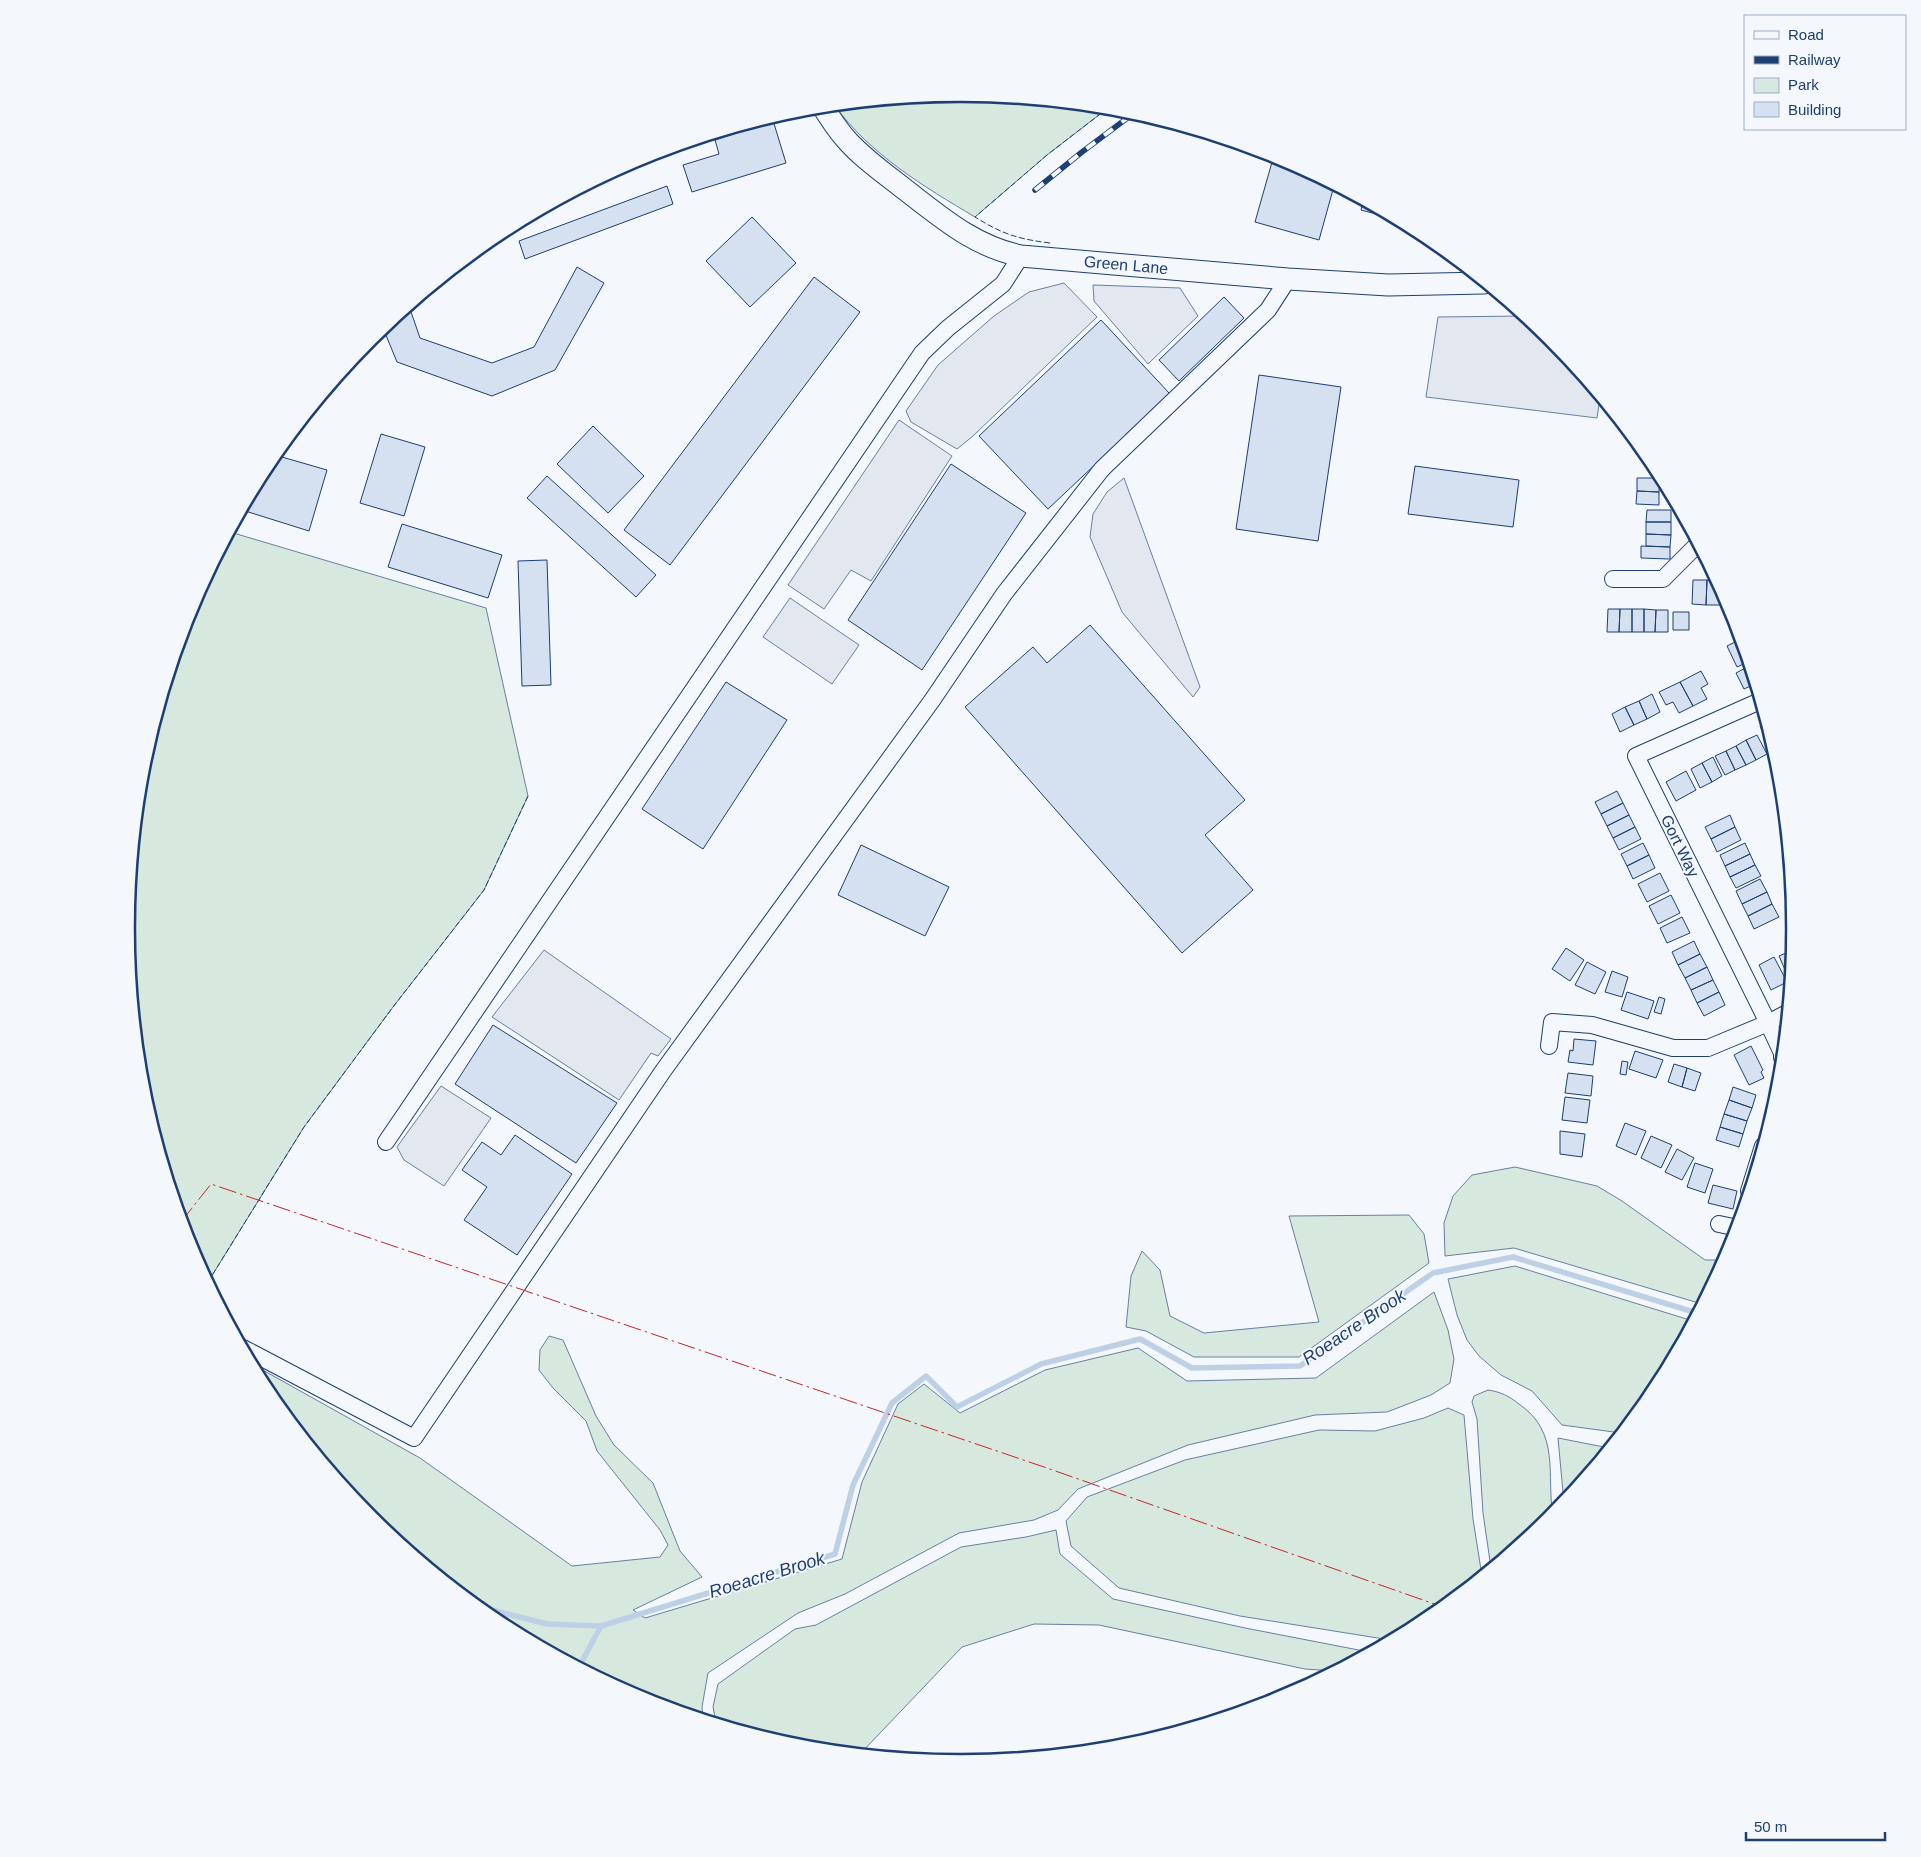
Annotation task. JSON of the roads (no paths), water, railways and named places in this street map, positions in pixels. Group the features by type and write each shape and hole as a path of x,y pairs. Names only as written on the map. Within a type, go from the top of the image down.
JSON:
{"street":[{"name":"Green Lane","path":"828,114 846,139 881,172 940,217 978,242 1003,252 1021,256 1288,279 1388,285 1476,283"},
{"path":"386,1142 922,353 948,328 1003,284 1021,256"},
{"path":"253,1354 414,1438 663,1071 933,699 1004,594 1102,469 1268,310 1288,279"},
{"path":"1613,579 1663,579 1693,549"},
{"name":"Gort Way","path":"1755,703 1636,756 1778,1044"},
{"path":"1549,1046 1552,1022 1592,1025 1673,1048 1708,1048 1768,1024 1781,1016"},
{"path":"1719,1224 1731,1227"}],"waterway":[{"name":"Roeacre Brook","path":"582,1662 601,1626 835,1554 853,1485 892,1403 926,1376 957,1407 1041,1364 1140,1339 1192,1368 1300,1366 1433,1273 1513,1257 1692,1311"},
{"path":"497,1611 547,1624 601,1626"}],"railway":[{"path":"1035,190 1126,119"}]}
